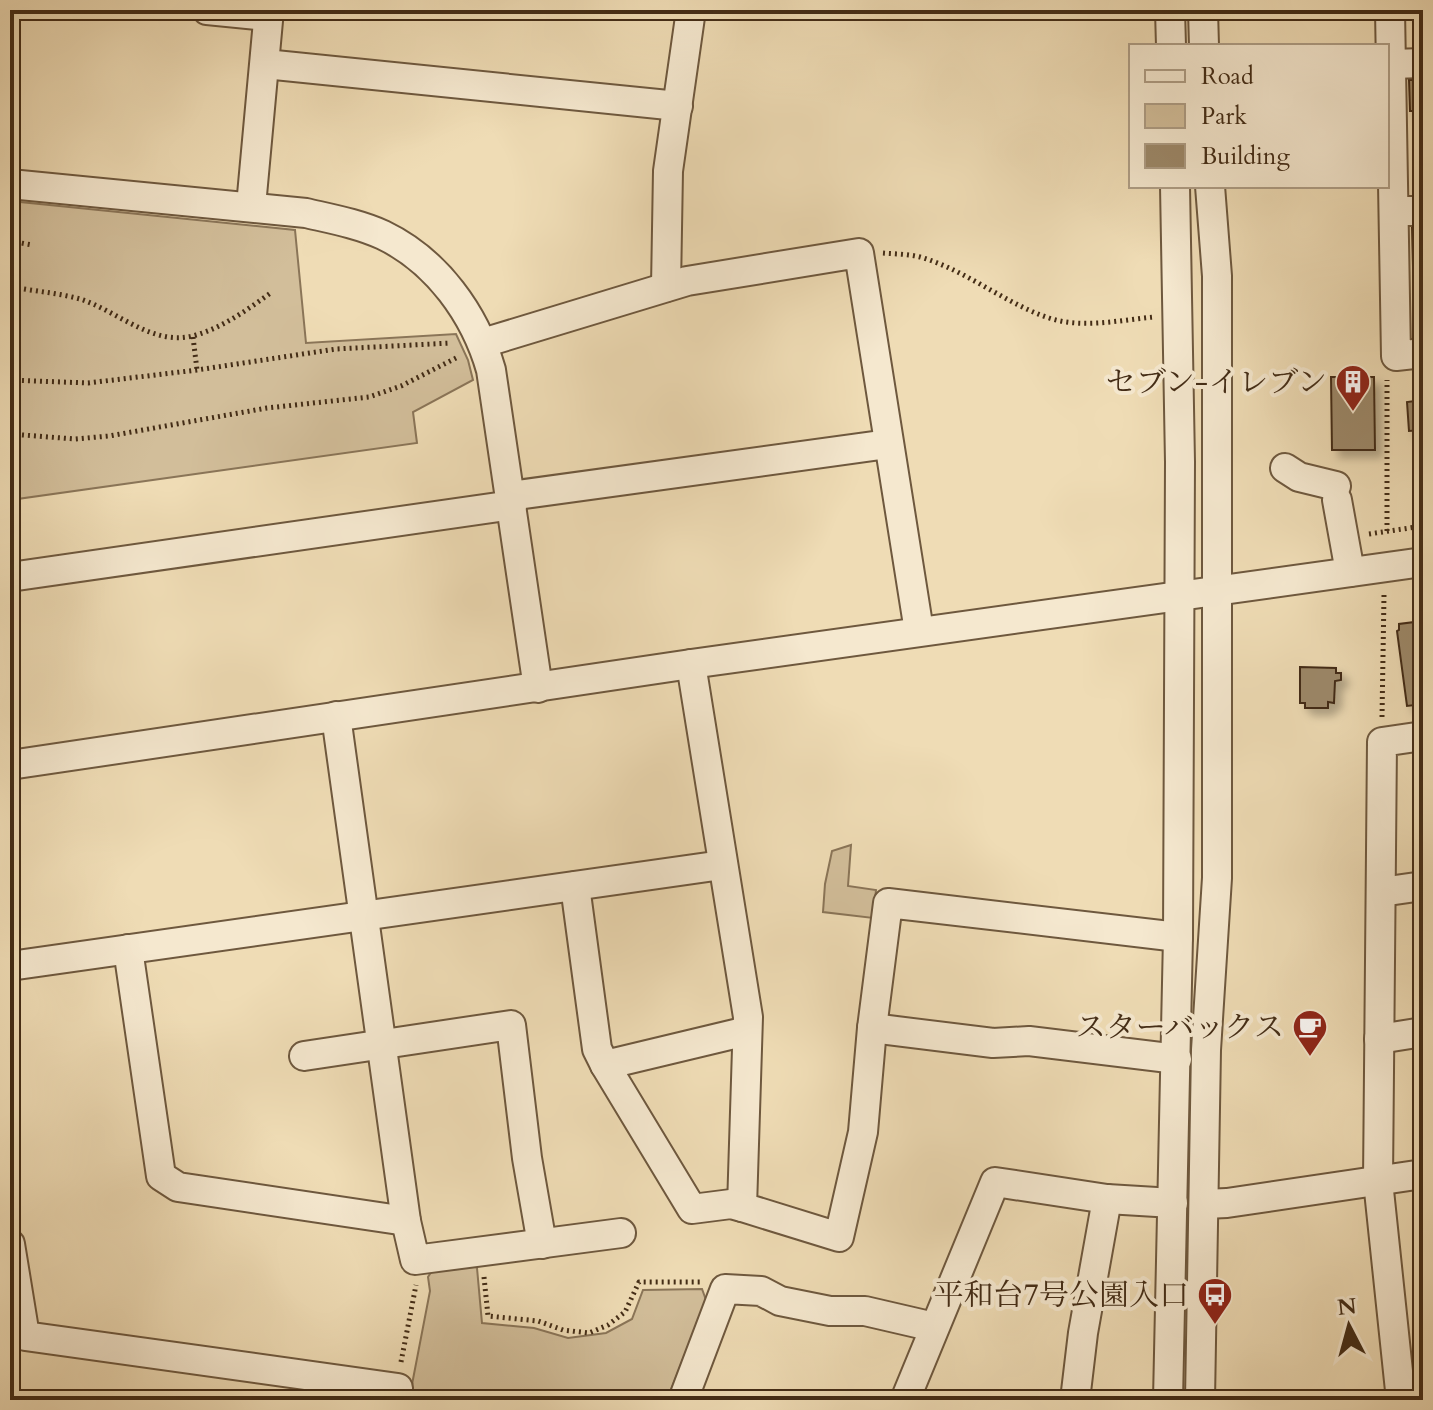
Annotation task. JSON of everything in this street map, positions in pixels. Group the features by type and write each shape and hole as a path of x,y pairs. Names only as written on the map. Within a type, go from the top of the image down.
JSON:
{"street":[{"path":"207,10 268,13 251,206"},
{"path":"666,287 668,171 691,10"},
{"path":"1170,10 1171,44"},
{"path":"1203,10 1204,44"},
{"path":"1390,10 1394,211 1410,354"},
{"path":"1392,64 1423,63"},
{"path":"265,64 678,106"},
{"path":"10,184 306,213 349,223 383,236 407,250 434,272 459,300 481,339 491,370 538,688"},
{"path":"1168,1400 1178,937 1179,314 1175,188"},
{"path":"1200,1400 1206,1050 1217,878 1217,276 1210,188"},
{"path":"1394,211 1423,211"},
{"path":"481,339 687,281 859,253 919,631"},
{"path":"10,577 888,444"},
{"path":"1285,468 1336,493 1350,572"},
{"path":"10,765 919,631 1423,562"},
{"path":"691,664 748,1017 742,1207"},
{"path":"336,716 406,1221 415,1260 621,1233"},
{"path":"1401,1400 1378,1181 1382,742 1423,736"},
{"path":"10,966 722,865"},
{"path":"575,886 597,1049 692,1209 731,1204 839,1237 863,1132 888,903 1178,937"},
{"path":"1381,892 1423,886"},
{"path":"128,949 161,1176 178,1187 406,1221"},
{"path":"304,1056 511,1025 527,1158 542,1244"},
{"path":"872,1028 993,1043 1029,1041 1177,1059"},
{"path":"605,1065 747,1031"},
{"path":"1379,1039 1423,1032"},
{"path":"1204,1204 1423,1174"},
{"path":"905,1400 995,1182 1107,1199 1173,1203"},
{"path":"1075,1400 1083,1333 1107,1199"},
{"path":"10,1244 18,1336 398,1388 396,1400"},
{"path":"683,1400 725,1289 761,1291 780,1301 830,1311 865,1311 934,1327"}],"path":[{"path":"10,241 32,245"},
{"path":"859,253 918,256 958,271 1003,297 1050,318 1082,324 1179,314"},
{"path":"24,289 82,300 163,338 193,337 239,315 272,292"},
{"path":"193,337 197,370"},
{"path":"10,380 88,383 336,349 481,339"},
{"path":"10,434 75,439 109,436 267,408 369,397 401,386 481,339"},
{"path":"1387,531 1387,372 1410,354"},
{"path":"1382,742 1384,592"},
{"path":"482,1252 488,1316 538,1321 563,1330 589,1333 608,1325 625,1312 639,1282 705,1281 725,1289"},
{"path":"401,1363 416,1287"}],"green space":[{"path":"10,201 295,230 306,343 456,334 473,380 413,412 417,443 10,500"},
{"path":"851,845 848,886 876,890 873,918 823,912 832,851"},
{"path":"467,1262 477,1268 482,1323 534,1328 568,1338 606,1333 632,1319 643,1290 702,1289 706,1300 667,1400 409,1400 430,1291 428,1277 435,1266"}],"building":[{"path":"1409,80 1423,80 1423,111 1410,111"},
{"path":"1415,134 1423,134 1423,183 1417,184"},
{"path":"1412,227 1423,227 1423,265 1413,266"},
{"path":"1415,284 1423,284 1423,315 1415,315"},
{"name":"セブン-イレブン","path":"1331,377 1374,377 1375,450 1332,450"},
{"path":"1423,400 1423,430 1409,431 1407,402"},
{"path":"1423,621 1423,704 1407,706 1397,631 1399,624"},
{"path":"1300,667 1336,668 1336,673 1341,673 1341,680 1335,681 1334,703 1328,702 1328,708 1305,708 1305,703 1300,703"}],"place":[{"name":"セブン-イレブン","path":"1353,413"},
{"name":"スターバックス","path":"1310,1058"},
{"name":"平和台7号公園入口","path":"1215,1326"}]}
